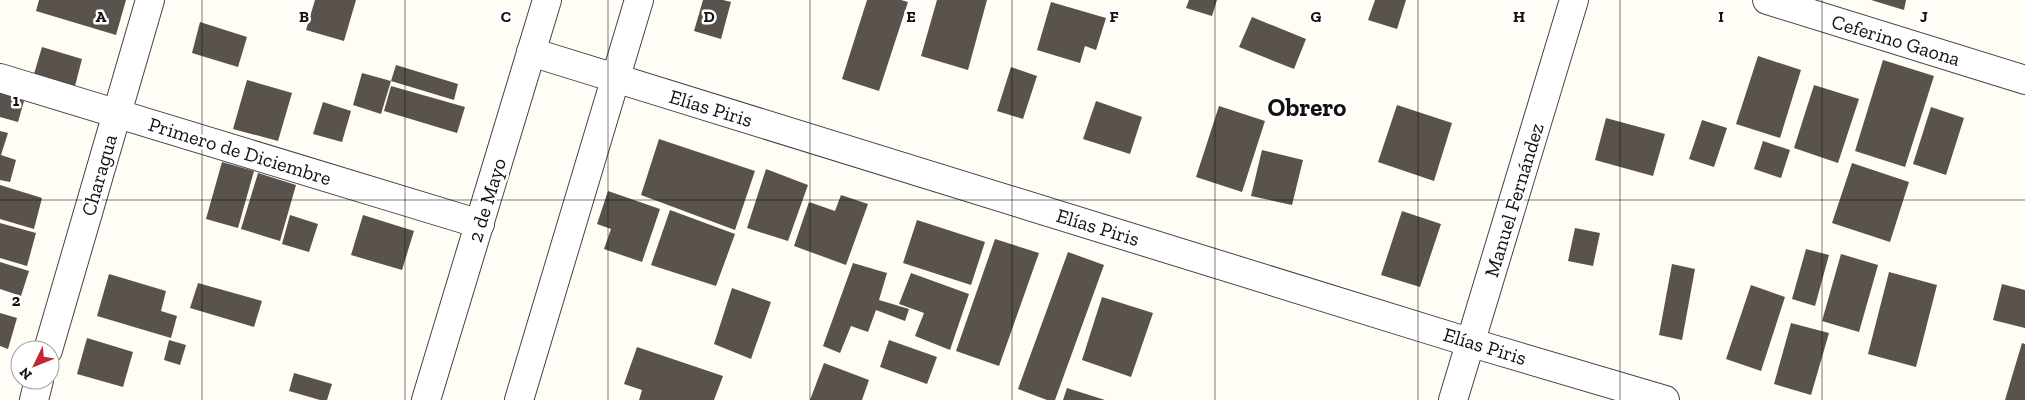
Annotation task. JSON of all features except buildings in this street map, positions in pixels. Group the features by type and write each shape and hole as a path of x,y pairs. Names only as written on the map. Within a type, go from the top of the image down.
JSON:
{"street":[{"name":"Charagua","path":"51,340 150,0"},
{"name":"2 de Mayo","path":"426,400 547,0"},
{"path":"519,400 639,0"},
{"name":"Manuel Fernández","path":"1453,400 1574,0"},
{"name":"Ceferino Gaona","path":"1767,0 2025,80"},
{"name":"Elías Piris","path":"531,52 1665,400"},
{"name":"Primero de Diciembre","path":"0,78 480,224"}],"district":[{"name":"Obrero","path":"1307,107"}]}
